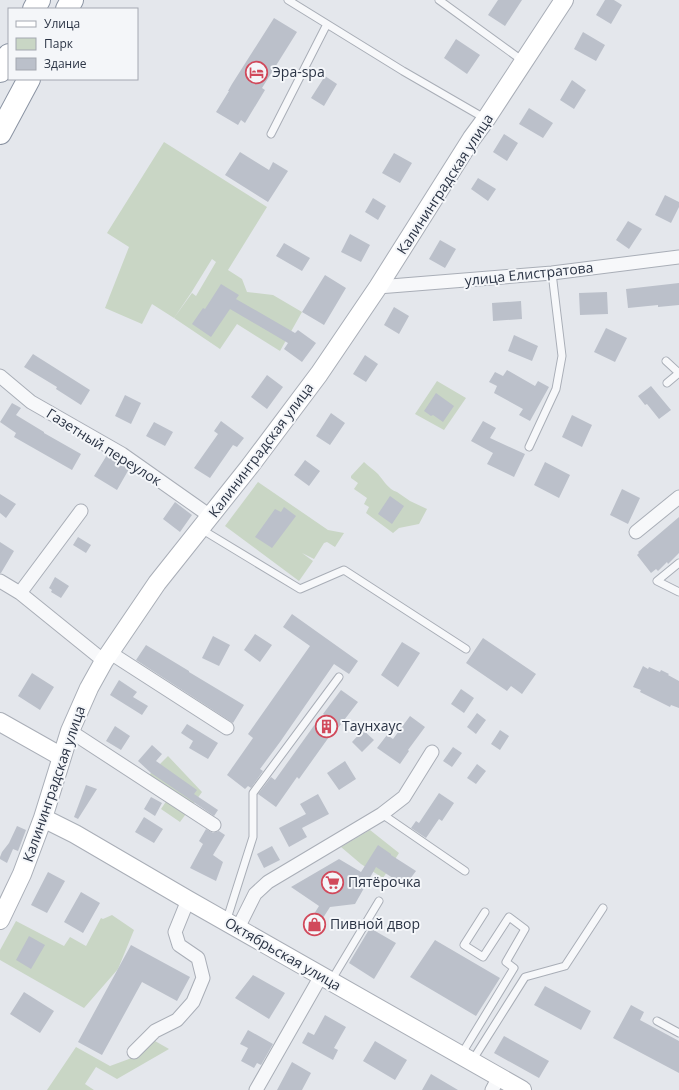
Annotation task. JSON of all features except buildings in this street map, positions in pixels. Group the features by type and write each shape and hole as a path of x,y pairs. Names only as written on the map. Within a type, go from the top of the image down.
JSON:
{"highway":[{"path":"0,71 8,57"},
{"path":"0,133 28,80"}],"street":[{"name":"Калининградская улица","path":"0,920 22,874 43,818 70,732 78,712 106,656 157,583 250,466 319,374 378,288 472,138 564,0"},
{"name":"улица Елистратова","path":"378,288 552,273 679,257"},
{"name":"Газетный переулок","path":"0,376 31,402 122,454 205,522"},
{"path":"636,532 679,497"},
{"path":"20,593 81,511"},
{"path":"0,582 20,593 106,656 227,728"},
{"path":"35,742 55,736 66,727 78,712"},
{"path":"0,722 62,757"},
{"path":"70,732 214,825"},
{"path":"232,925 255,894 268,882 382,814 404,797 432,752"},
{"name":"Октябрьская улица","path":"43,818 75,834 466,1058 496,1083 522,1090"},
{"path":"134,1052 155,1031 177,1020 193,1002 203,978 198,958 179,945 176,932 188,900"},
{"path":"256,1090 326,978"}],"lane":[{"path":"288,0 486,119"},
{"path":"439,0 524,61"},
{"path":"271,134 327,24"},
{"path":"529,447 556,389 562,356 552,273"},
{"path":"666,361 679,373 667,383"},
{"path":"205,522 300,590 344,570 466,649"},
{"path":"679,563 657,581 679,592"},
{"path":"232,925 253,837 253,792 339,677"},
{"path":"382,814 465,872"},
{"path":"326,978 379,902"},
{"path":"466,1058 525,977 565,966 603,908"},
{"path":"466,1058 514,968 506,962 525,929 509,918 483,957 464,945 484,912"},
{"path":"657,1021 679,1033"}],"green space":[{"path":"164,142 267,207 228,270 242,279 247,292 273,295 302,312 280,351 237,324 220,349 152,304 142,324 105,308 129,247 107,233","holes":["212,259 216,262 196,296 192,293 174,318 191,293"]},
{"path":"437,381 466,398 444,430 415,414"},
{"path":"364,462 378,474 391,489 410,501 427,509 419,524 399,528 393,533 366,513 369,507 364,504 367,498 354,489 358,483 351,478 351,476"},
{"path":"258,482 328,530 344,533 335,547 327,542 324,543 314,559 302,553 313,561 299,581 225,526"},
{"path":"168,756 202,792 180,822 161,809 167,800 147,777"},
{"path":"370,830 399,853 383,878 361,864 341,847"},
{"path":"112,915 134,930 118,969 84,1008 0,960 0,950 16,921 64,946 70,937 86,946 101,918 103,919"},
{"path":"155,1041 169,1049 117,1079 96,1067 85,1084 94,1090 47,1090 76,1047 110,1066 129,1059"}],"place":[{"name":"Эра-spa","path":"256,72"},
{"name":"Таунхаус","path":"327,726"},
{"name":"Пятёрочка","path":"333,882"},
{"name":"Пивной двор","path":"314,924"}]}
